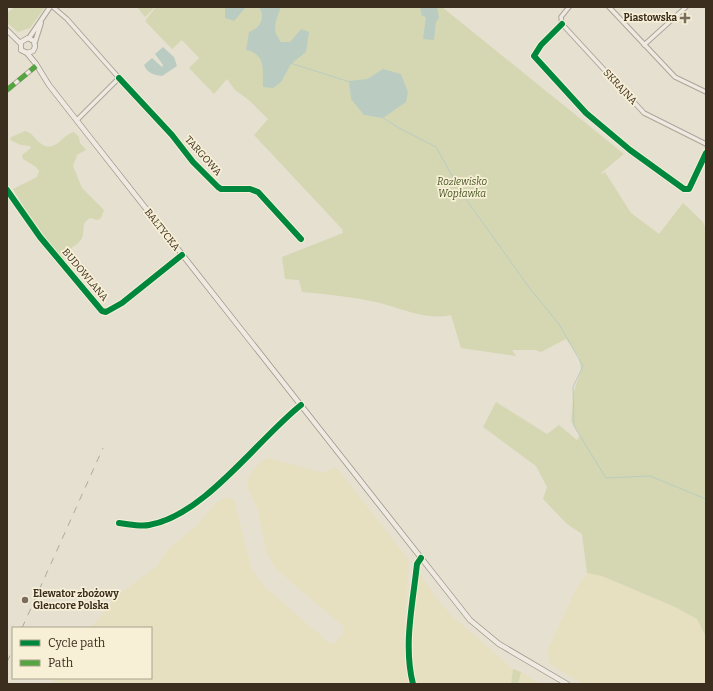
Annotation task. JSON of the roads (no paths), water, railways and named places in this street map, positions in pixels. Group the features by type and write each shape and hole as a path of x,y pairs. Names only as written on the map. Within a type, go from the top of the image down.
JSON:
{"main road":[{"path":"7,30 22,41"},
{"path":"30,38 35,42 33,51 27,53 21,50 22,41 30,38"},
{"name":"BAŁTYCKA","path":"33,51 36,65"},
{"name":"BAŁTYCKA","path":"27,53 48,84 466,615 484,633 567,684"}],"street":[{"path":"30,38 42,18 51,7"},
{"name":"TARGOWA","path":"51,7 67,19 172,135 193,162 218,187 221,189 250,189 258,192 301,239"},
{"path":"569,7 561,17 562,24 538,49 534,56 586,113 630,150 684,189 689,189 706,153"},
{"path":"609,7 675,77 706,92"},
{"path":"644,45 686,7"},
{"path":"35,42 42,18"},
{"name":"SKRAJNA","path":"562,24 644,113 706,144"},
{"path":"7,90 36,65"},
{"path":"77,120 119,78"},
{"name":"BUDOWLANA","path":"7,190 40,237 102,310 106,312 122,303 182,255"},
{"path":"119,523 149,525 175,517 188,509 245,459 301,405"},
{"path":"413,684 409,666 409,643 417,564 421,558"}],"waterway":[{"path":"290,63 350,82"},
{"path":"383,118 436,147 463,195 531,290 559,324 583,366 573,387 574,426 606,478 650,476 706,499"}],"railway":[{"path":"22,627 103,448"},
{"path":"7,662 12,651"}],"place":[{"name":"Piastowska","path":"685,18"},
{"name":"Elewator zbożowy Glencore Polska","path":"25,600"}],"park label":[{"name":"Rozlewisko Wopławka","path":"462,188"}]}
